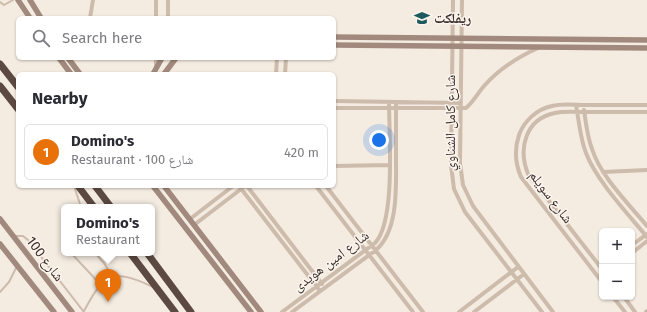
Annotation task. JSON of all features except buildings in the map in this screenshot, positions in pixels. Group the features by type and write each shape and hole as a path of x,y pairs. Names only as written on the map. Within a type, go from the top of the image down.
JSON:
{"highway":[{"path":"0,64 16,84"},
{"path":"0,86 16,106"},
{"path":"80,188 92,204"},
{"path":"97,188 109,204"},
{"path":"132,256 175,312"},
{"path":"149,256 191,312"}],"street":[{"path":"18,0 29,16"},
{"path":"30,0 39,16"},
{"path":"90,16 93,0"},
{"path":"156,0 156,16"},
{"path":"168,0 168,16"},
{"name":"شارع كامل الشناوي","path":"452,0 451,165 454,189 465,212 542,312"},
{"name":"شارع كامل الشناوي","path":"462,0 460,163 461,174 467,196 479,216 553,312"},
{"path":"336,37 647,40"},
{"path":"336,45 647,48"},
{"path":"336,108 466,108 485,84 506,66 517,58 542,46"},
{"path":"60,60 70,72"},
{"path":"65,66 68,60"},
{"path":"70,60 79,72"},
{"path":"156,60 156,66"},
{"path":"154,72 160,60"},
{"path":"166,72 174,60"},
{"path":"276,72 277,60"},
{"path":"285,72 286,60"},
{"path":"336,101 461,103"},
{"name":"شارع امين هويدى","path":"282,312 372,245 379,237 386,215 389,198 389,102"},
{"name":"شارع امين هويدى","path":"292,312 376,250 382,244 390,228 395,206 396,102"},
{"path":"576,105 583,145 589,160 597,174 646,235 635,243"},
{"name":"شارع سويلم","path":"599,277 524,181 518,170 515,156 517,140 520,132 530,118 544,108 576,105 647,105"},
{"path":"583,105 592,149 603,172 647,226"},
{"name":"شارع سويلم","path":"599,264 532,181 526,170 523,158 524,141 527,133 538,120 554,113 647,112"},
{"path":"336,166 390,165"},
{"path":"597,174 603,172 647,170"},
{"path":"156,188 251,312"},
{"path":"166,188 261,312"},
{"path":"190,219 230,188"},
{"path":"194,225 242,188"},
{"path":"244,188 325,288"},
{"path":"244,188 320,292"},
{"path":"318,188 413,312"},
{"path":"328,188 423,312"},
{"path":"212,202 216,208"},
{"name":"شارع 100","path":"0,220 72,312"},
{"path":"635,251 647,241"},
{"name":"شارع 100","path":"0,244 54,312"},
{"path":"302,268 307,264"},
{"path":"346,264 350,269"},
{"path":"459,312 518,267"},
{"path":"595,273 599,270"},
{"path":"474,312 524,274"},
{"path":"615,300 625,312"},
{"path":"626,300 635,312"}],"lane":[{"path":"0,2 4,5 14,0"},
{"path":"75,188 80,204"},
{"path":"12,235 23,236 28,240 84,311 100,284 112,276 126,277 158,290"},
{"path":"73,256 100,284"},
{"path":"98,256 112,276"},
{"path":"0,292 9,282 17,266"}],"place":[{"name":"ريفلكت","path":"422,18"},
{"name":"Domino's","path":"108,302"}]}
